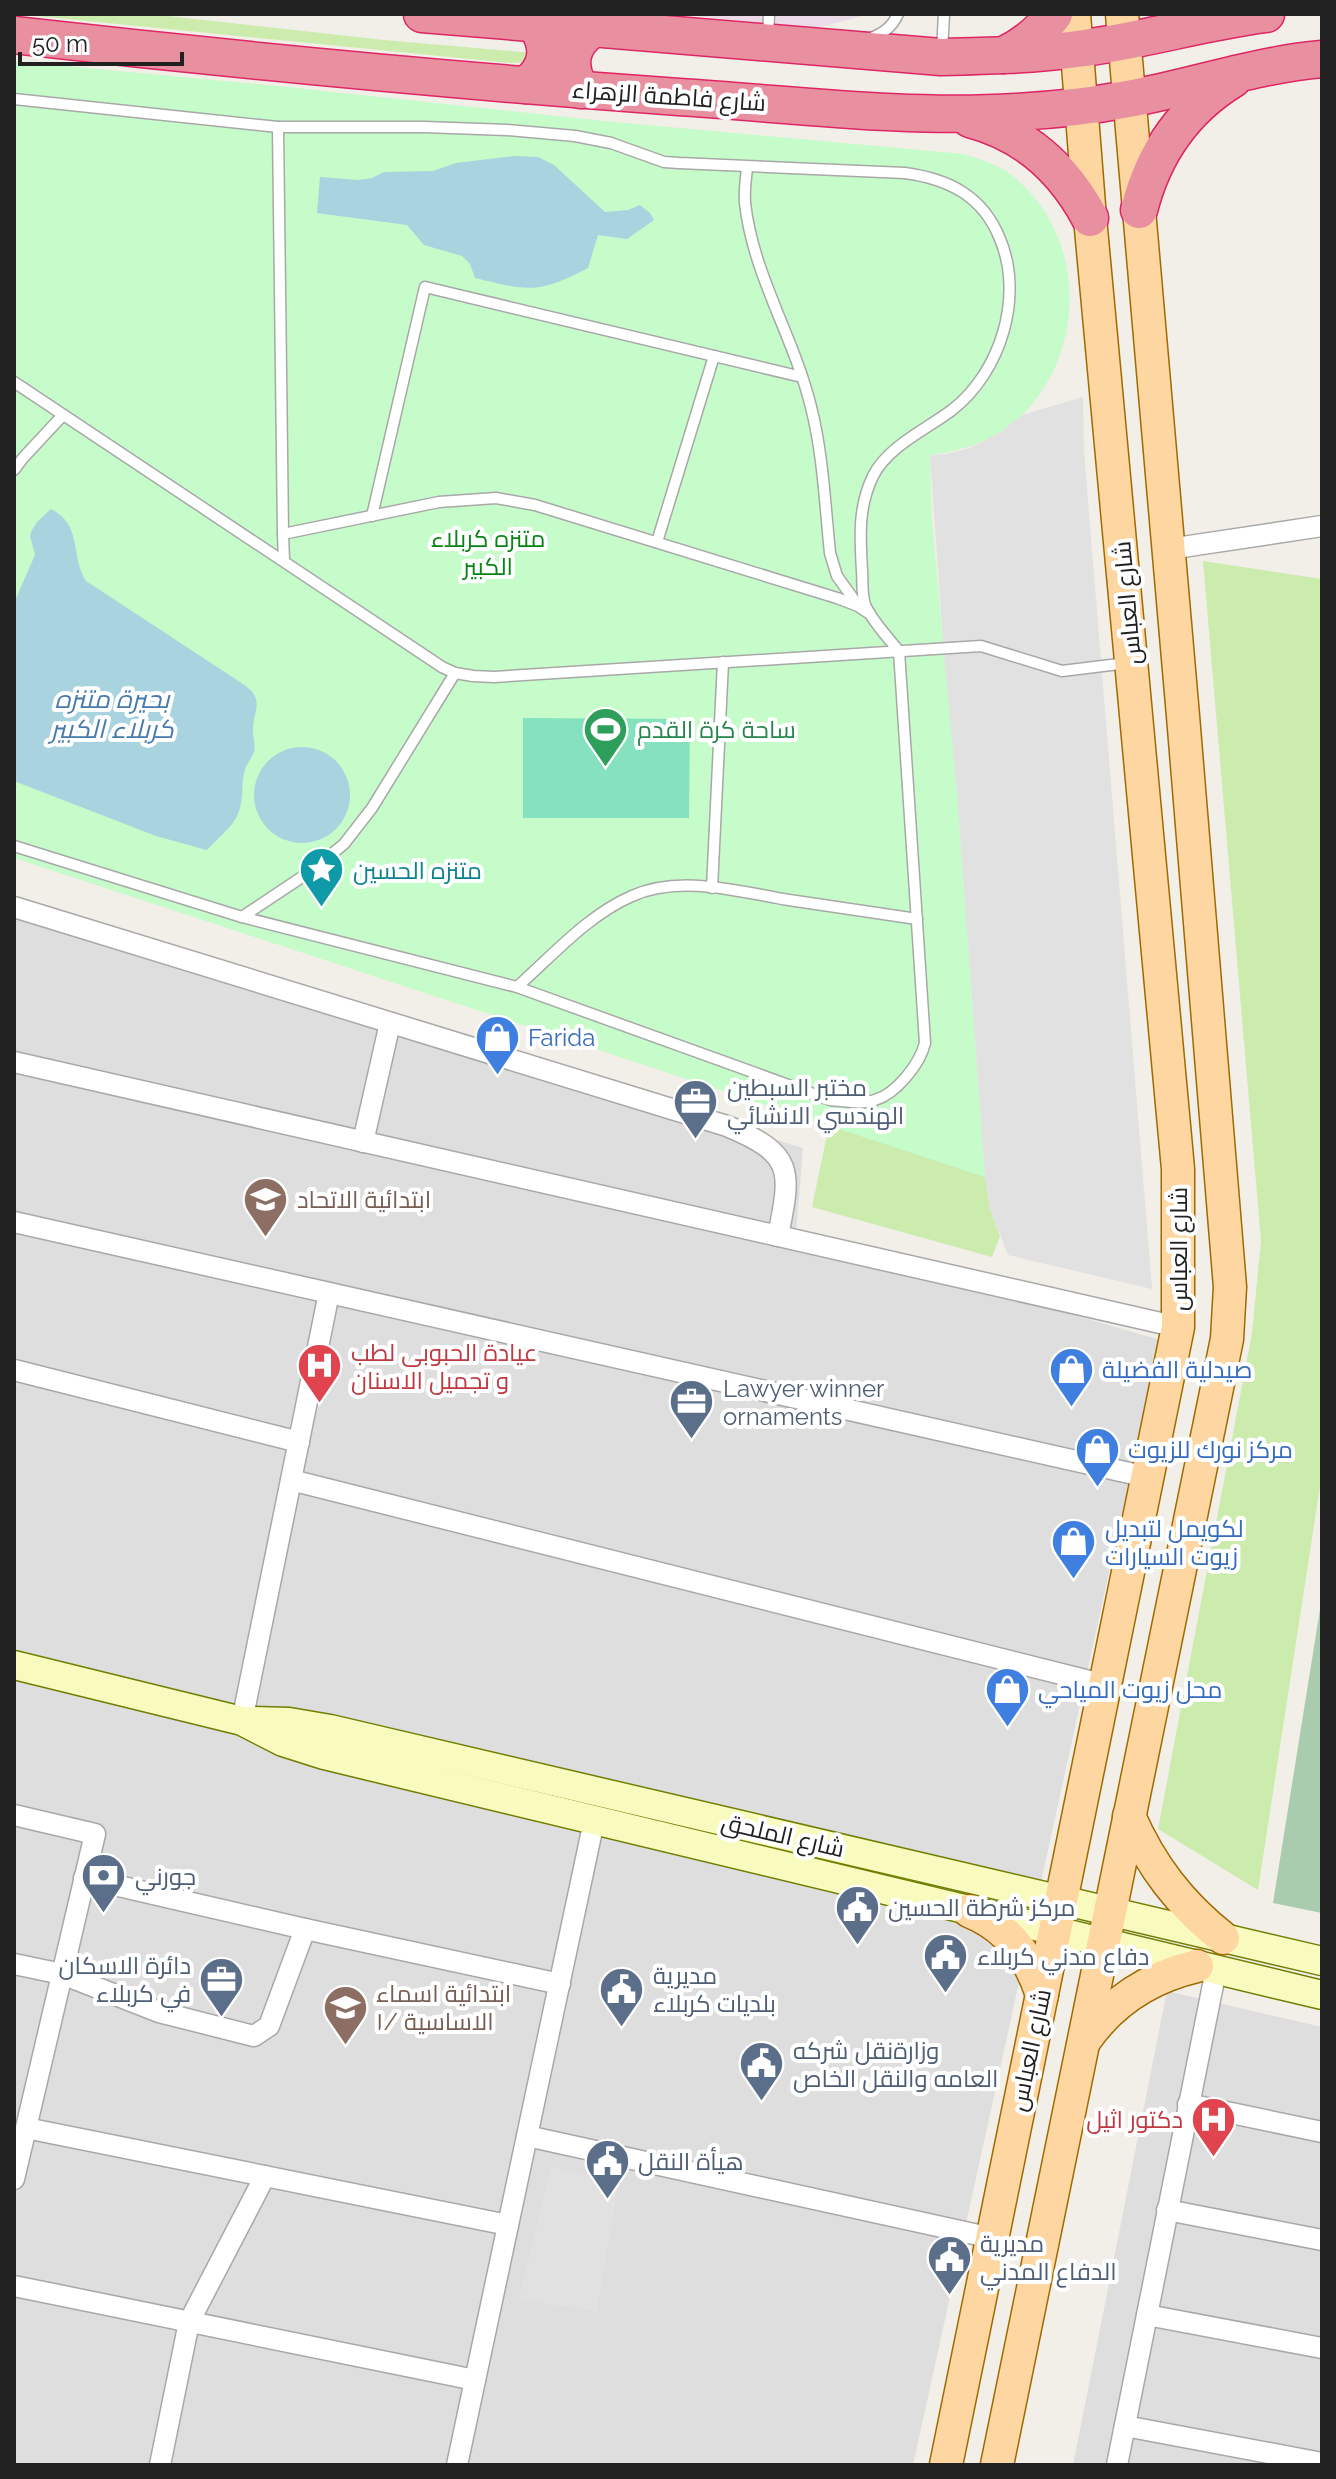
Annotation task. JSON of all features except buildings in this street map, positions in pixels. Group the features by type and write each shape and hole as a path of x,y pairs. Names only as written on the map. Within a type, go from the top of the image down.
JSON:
{"highway":[{"path":"422,14 549,22 591,30 769,29 838,49 941,57 1003,56 1076,32 1266,14"},
{"path":"1003,56 1023,46 1040,32 1054,14"},
{"path":"1180,14 1223,20"},
{"path":"526,85 536,78 545,61 549,22"},
{"path":"581,90 572,72 572,53 581,37 591,30"},
{"name":"شارع فاطمة الزهراء","path":"14,35 154,51 581,90 924,114 1016,112 1081,106 1129,99 1250,70 1322,59"},
{"path":"1139,210 1155,163 1173,134 1207,97 1250,70"},
{"path":"924,114 980,122 1030,146 1071,186 1090,218"}],"main road":[{"name":"شارع العباس","path":"997,2465 1227,1339 1230,1287 1123,28"},
{"name":"شارع العباس","path":"946,2465 1178,1327 1178,1169 1090,218 1076,32"},
{"path":"1129,1816 1152,1863 1167,1884 1202,1922 1223,1938"},
{"path":"969,1911 998,1926 1021,1950 1042,1995"},
{"path":"1083,2043 1105,2015 1132,1992 1163,1976 1206,1968"}],"street":[{"path":"1169,549 1322,526"},
{"path":"14,907 713,1121 746,1134 770,1149 779,1159 787,1180 778,1236"},
{"path":"363,1142 390,1023"},
{"path":"14,1062 1178,1327"},
{"path":"14,1222 1147,1477"},
{"path":"14,1665 242,1721 329,1293"},
{"path":"14,1370 299,1442"},
{"path":"291,1480 1105,1685"},
{"name":"شارع الملحق","path":"242,1721 289,1722 330,1729 1322,1961"},
{"name":"شارع الملحق","path":"242,1721 283,1742 324,1755 1322,1995"},
{"path":"457,2465 601,1792"},
{"path":"14,1815 95,1834 14,2179"},
{"path":"84,1878 560,1984"},
{"path":"14,1964 62,1974 159,2012 254,2036 269,2026 305,1929"},
{"path":"1117,2465 1188,2104 1206,1968"},
{"path":"1188,2104 1322,2132"},
{"path":"26,2128 508,2225"},
{"path":"527,2136 992,2238"},
{"path":"160,2465 189,2322 265,2176"},
{"path":"1167,2210 1322,2240"},
{"path":"14,2286 475,2380"},
{"path":"1147,2315 1322,2348"},
{"path":"1125,2426 1322,2463"}],"lane":[{"path":"838,49 881,35 893,25 898,14"},
{"path":"941,57 944,14"},
{"path":"14,99 278,127 507,130 575,136 611,143 664,162 905,173 940,180 981,207 992,220 1003,245 1009,300 1001,339 992,359 968,395 885,459 869,486 860,521 865,606 899,651 925,1043 922,1057 910,1072 895,1088 877,1100 857,1103 830,1100 517,987 242,917 14,846"},
{"path":"278,127 284,561"},
{"path":"747,167 745,200 750,234 764,279 798,361 812,408 830,553 837,576 858,606"},
{"path":"372,516 425,287 802,377"},
{"path":"657,542 714,356"},
{"path":"14,382 455,673 494,677 981,646 1062,671 1133,663"},
{"path":"14,470 63,415"},
{"path":"283,534 439,502 496,498 535,505 657,542 858,606 871,615"},
{"path":"712,888 723,662"},
{"path":"242,917 311,871 344,844 393,775 455,673"},
{"path":"517,987 593,919 631,896 665,887 712,888 917,919"}],"shaded area":[{"path":"675,14 870,14 816,28"},
{"path":"1083,397 1084,452 1152,1289 1008,1255 990,1209 944,655 930,455 970,448 999,433 1022,415"},
{"path":"14,912 803,1148 796,1234 1160,1340 913,2465 14,2465"},
{"path":"1167,1991 1322,2027 1322,2465 1073,2465"},
{"path":"551,2167 619,2181 597,2311 519,2300"}],"green space":[{"path":"17,14 149,14 533,53 531,62 511,63"},
{"name":"متنزه كربلاء الكبير","path":"14,61 964,154 1009,173 1036,199 1055,230 1066,264 1070,299 1066,335 1054,369 1036,400 1010,426 972,446 930,455 932,521 957,793 985,1177 14,858"},
{"path":"1203,561 1322,579 1322,1473 1258,1890 1158,1829 1252,1333 1261,1241"},
{"name":"ساحة كرة القدم","path":"523,718 690,719 689,818 523,818"},
{"path":"829,1125 985,1177 990,1209 1000,1236 992,1257 812,1207"},
{"path":"1322,1597 1322,1913 1273,1903"}],"water":[{"path":"515,156 538,157 554,165 605,212 628,210 640,205 654,220 627,239 598,235 588,268 557,282 533,288 475,278 470,264 462,256 424,245 407,225 317,213 320,177 358,180 384,172 433,171 456,163"},
{"name":"بحيرة متنزه كربلاء الكبير","path":"51,509 68,523 86,581 254,694 254,749 245,769 239,812 230,827 207,850 156,836 14,781 14,603 35,555 30,536 32,530"},
{"path":"302,747 320,751 336,761 346,777 350,795 346,813 336,829 320,839 302,843 284,839 268,829 258,813 254,795 258,777 268,761 284,751"}],"place":[{"name":"ساحة كرة القدم","path":"606,768"},
{"name":"متنزه الحسين","path":"322,909"},
{"name":"Farida","path":"497,1076"},
{"name":"مختبر السبطين الهندسي الانشائي","path":"696,1140"},
{"name":"ابتدائية الاتحاد","path":"266,1238"},
{"name":"عيادة الحبوبي لطب و تجميل الاسنان","path":"320,1405"},
{"name":"صيدلية الفضيلة","path":"1071,1408"},
{"name":"Lawyer winner ornaments","path":"692,1441"},
{"name":"مركز نورك للزيوت","path":"1097,1488"},
{"name":"لكويمل لتبديل زيوت السيارات","path":"1074,1581"},
{"name":"محل زيوت المياحي","path":"1007,1728"},
{"name":"جورني","path":"104,1915"},
{"name":"مركز شرطة الحسين","path":"857,1946"},
{"name":"دفاع مدني كربلاء","path":"946,1995"},
{"name":"دائرة الاسكان في كربلاء","path":"222,2018"},
{"name":"مديرية بلديات كربلاء","path":"622,2028"},
{"name":"ابتدائية اسماء الاساسية /١","path":"345,2046"},
{"name":"وزارةنقل شركه العامه والنقل الخاص","path":"762,2103"},
{"name":"دكتور اثيل","path":"1214,2158"},
{"name":"هيأة النقل","path":"607,2200"},
{"name":"مديرية الدفاع المدني","path":"949,2296"}]}
